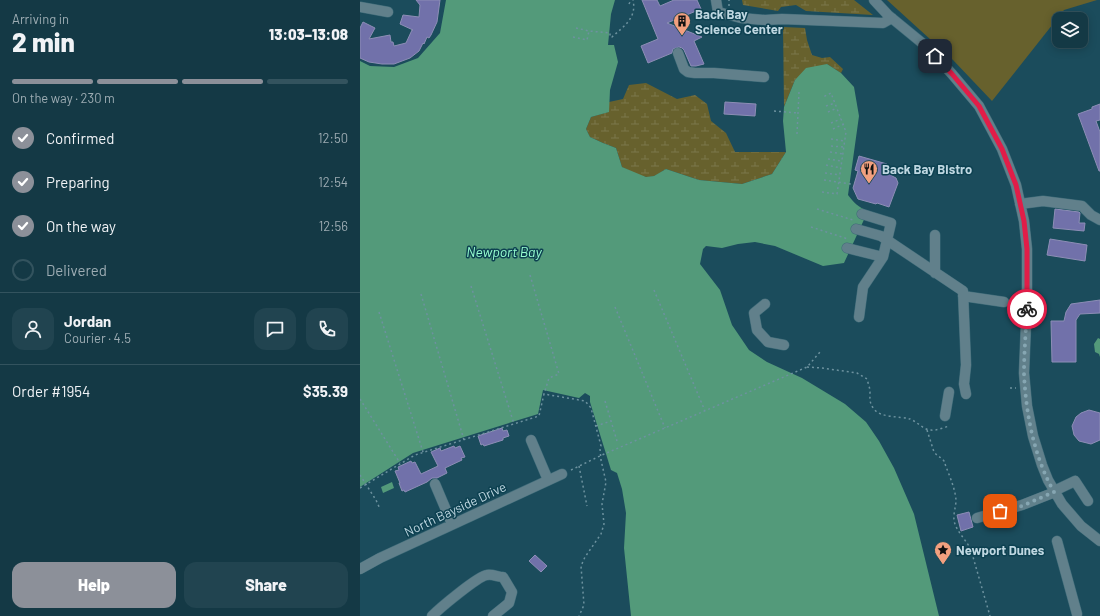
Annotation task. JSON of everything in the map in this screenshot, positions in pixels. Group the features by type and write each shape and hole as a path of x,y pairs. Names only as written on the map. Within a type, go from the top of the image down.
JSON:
{"street":[{"path":"716,0 718,12 741,18 883,23 892,18"},
{"path":"874,0 892,18 927,47 952,74 979,106 1002,149 1016,185 1024,221 1027,249 1027,299 1024,373 1027,406 1033,436 1042,465 1054,492 1066,510 1081,526 1100,541"},
{"path":"360,7 388,12"},
{"path":"678,53 684,69 688,72 764,77"},
{"path":"1020,204 1043,201 1082,206 1091,215 1100,220"},
{"path":"859,222 891,223 883,257 863,287 859,317"},
{"path":"859,222 963,291 966,365 964,384 966,394"},
{"path":"935,235 935,273"},
{"path":"850,244 883,257"},
{"path":"963,296 1004,302"},
{"path":"765,304 754,313 757,330 768,342 784,345"},
{"path":"955,364 966,365"},
{"path":"945,416 950,392"},
{"path":"531,440 548,480"},
{"name":"North Bayside Drive","path":"360,569 452,524 562,474"},
{"path":"977,518 1022,506 1054,492 1074,481 1088,501"},
{"path":"435,484 452,524"},
{"path":"1057,540 1077,614"},
{"path":"432,616 473,583 487,575 503,577 512,592 509,603 493,616"}],"path":[{"path":"629,4 632,0"},
{"path":"576,28 610,33 610,37 612,37 632,18 634,6 632,0"},
{"path":"573,37 587,40 589,31"},
{"path":"797,134 799,92"},
{"path":"822,192 837,194 846,132 831,93 823,97"},
{"path":"826,106 835,102"},
{"path":"828,112 837,108"},
{"path":"774,112 798,113"},
{"path":"831,123 841,119"},
{"path":"833,129 844,124"},
{"path":"831,139 845,141"},
{"path":"831,146 844,148"},
{"path":"830,152 843,154"},
{"path":"828,159 842,161"},
{"path":"826,165 841,168"},
{"path":"824,172 840,175"},
{"path":"824,180 851,184"},
{"path":"816,209 859,222"},
{"path":"811,227 850,244"},
{"path":"360,488 415,455 539,416 549,378 559,374 530,275"},
{"path":"471,286 514,424"},
{"path":"654,290 705,411"},
{"path":"421,294 464,440"},
{"path":"615,306 665,428"},
{"path":"379,312 423,452"},
{"path":"562,474 807,367 821,351"},
{"path":"807,367 857,373 867,379 870,390 869,397 873,408 877,413 910,419 925,429 932,431 950,426"},
{"path":"544,394 585,401 591,408 602,446 600,449 602,456 601,460 606,482 602,504 604,524 601,534 584,557 581,566 584,605 579,616"},
{"path":"360,399 400,463"},
{"path":"605,401 617,441"},
{"path":"596,426 611,422"},
{"path":"928,430 934,452 936,455 942,457 955,493 955,525 972,550 990,616"},
{"path":"579,466 587,506"},
{"path":"360,475 380,509"}],"green space":[{"path":"742,0 854,0 873,15 806,11 796,5 781,7 778,11 743,5"},
{"path":"887,0 1097,0 1064,10 1062,12 1052,12 1052,25 992,101 953,60"},
{"path":"783,27 805,28 812,55 822,58 830,57 843,69 841,73 827,64 795,80 784,107"},
{"path":"646,83 677,99 695,95 707,104 711,121 726,133 735,152 786,152 772,174 742,184 699,180 666,169 657,175 650,177 633,173 622,167 616,148 590,137 586,129 591,117 608,112 609,102 623,99 629,85"}],"water":[{"name":"Newport Bay","path":"446,0 615,0 611,14 608,45 614,45 618,62 610,90 609,112 591,117 586,129 590,137 616,148 622,167 646,177 654,176 666,169 699,180 742,184 772,174 786,152 783,121 784,107 795,80 806,68 827,64 841,73 854,87 859,116 848,195 856,204 868,211 844,263 823,266 775,246 755,242 722,248 706,246 703,249 700,264 720,290 732,325 749,350 767,362 802,378 845,404 866,422 879,441 894,468 914,514 939,616 631,616 624,548 626,513 622,489 617,473 611,470 590,402 590,396 585,393 579,398 543,390 538,414 413,453 360,487 360,61 370,66 394,67 418,58 440,33"},
{"path":"1098,338 1100,339 1100,357 1099,354 1095,352 1094,344"},
{"path":"392,482 394,488 383,493 381,487"}],"building":[{"path":"416,0 440,0 437,22 431,35 429,38 427,37 419,51 410,58 394,64 369,62 360,58 360,28 363,22 375,28 369,39 390,35 391,42 393,42 394,46 406,43 413,30 400,24 403,15 419,17 420,5"},
{"name":"Back Bay Science Center","path":"642,0 657,0 660,6 674,0 697,0 701,9 667,23 702,37 694,41 704,64 691,66 684,50 679,47 673,49 672,53 648,63 641,46 658,39"},
{"path":"725,102 756,104 755,116 724,114"},
{"path":"1100,104 1100,120 1096,121 1100,132 1099,171 1078,114 1092,109 1092,107"},
{"path":"859,156 887,164 892,176 896,178 898,183 889,207 858,199 853,188 858,171 855,170"},
{"path":"1055,209 1079,212 1079,223 1085,223 1084,231 1053,228"},
{"path":"1050,239 1087,245 1085,261 1047,255"},
{"path":"1100,300 1100,313 1080,314 1076,320 1076,362 1052,362 1051,321 1064,321 1066,312 1071,304"},
{"path":"1089,410 1100,413 1100,440 1091,444 1079,441 1074,435 1072,426 1076,417"},
{"path":"502,428 503,431 507,430 509,436 503,438 503,440 484,446 483,444 481,445 478,436"},
{"path":"454,446 455,448 460,446 465,457 445,468 447,473 437,478 432,478 427,482 405,492 404,490 402,491 395,471 399,470 398,467 411,461 412,463 415,462 421,474 438,466 431,452 440,448 441,451"},
{"path":"969,512 973,527 961,531 957,515"},
{"path":"535,555 547,566 541,572 529,561"}],"way so far":[{"path":"1000,511 1022,506 1054,492 1042,465 1033,436 1027,406 1024,373 1027,309"}],"place":[{"name":"Back Bay Science Center","path":"682,36"},
{"name":"Back Bay Bistro","path":"869,184"},
{"name":"Newport Dunes","path":"943,565"}],"route":[{"path":"935,56 979,106 1002,149 1016,185 1024,221 1027,249 1027,309"}]}
